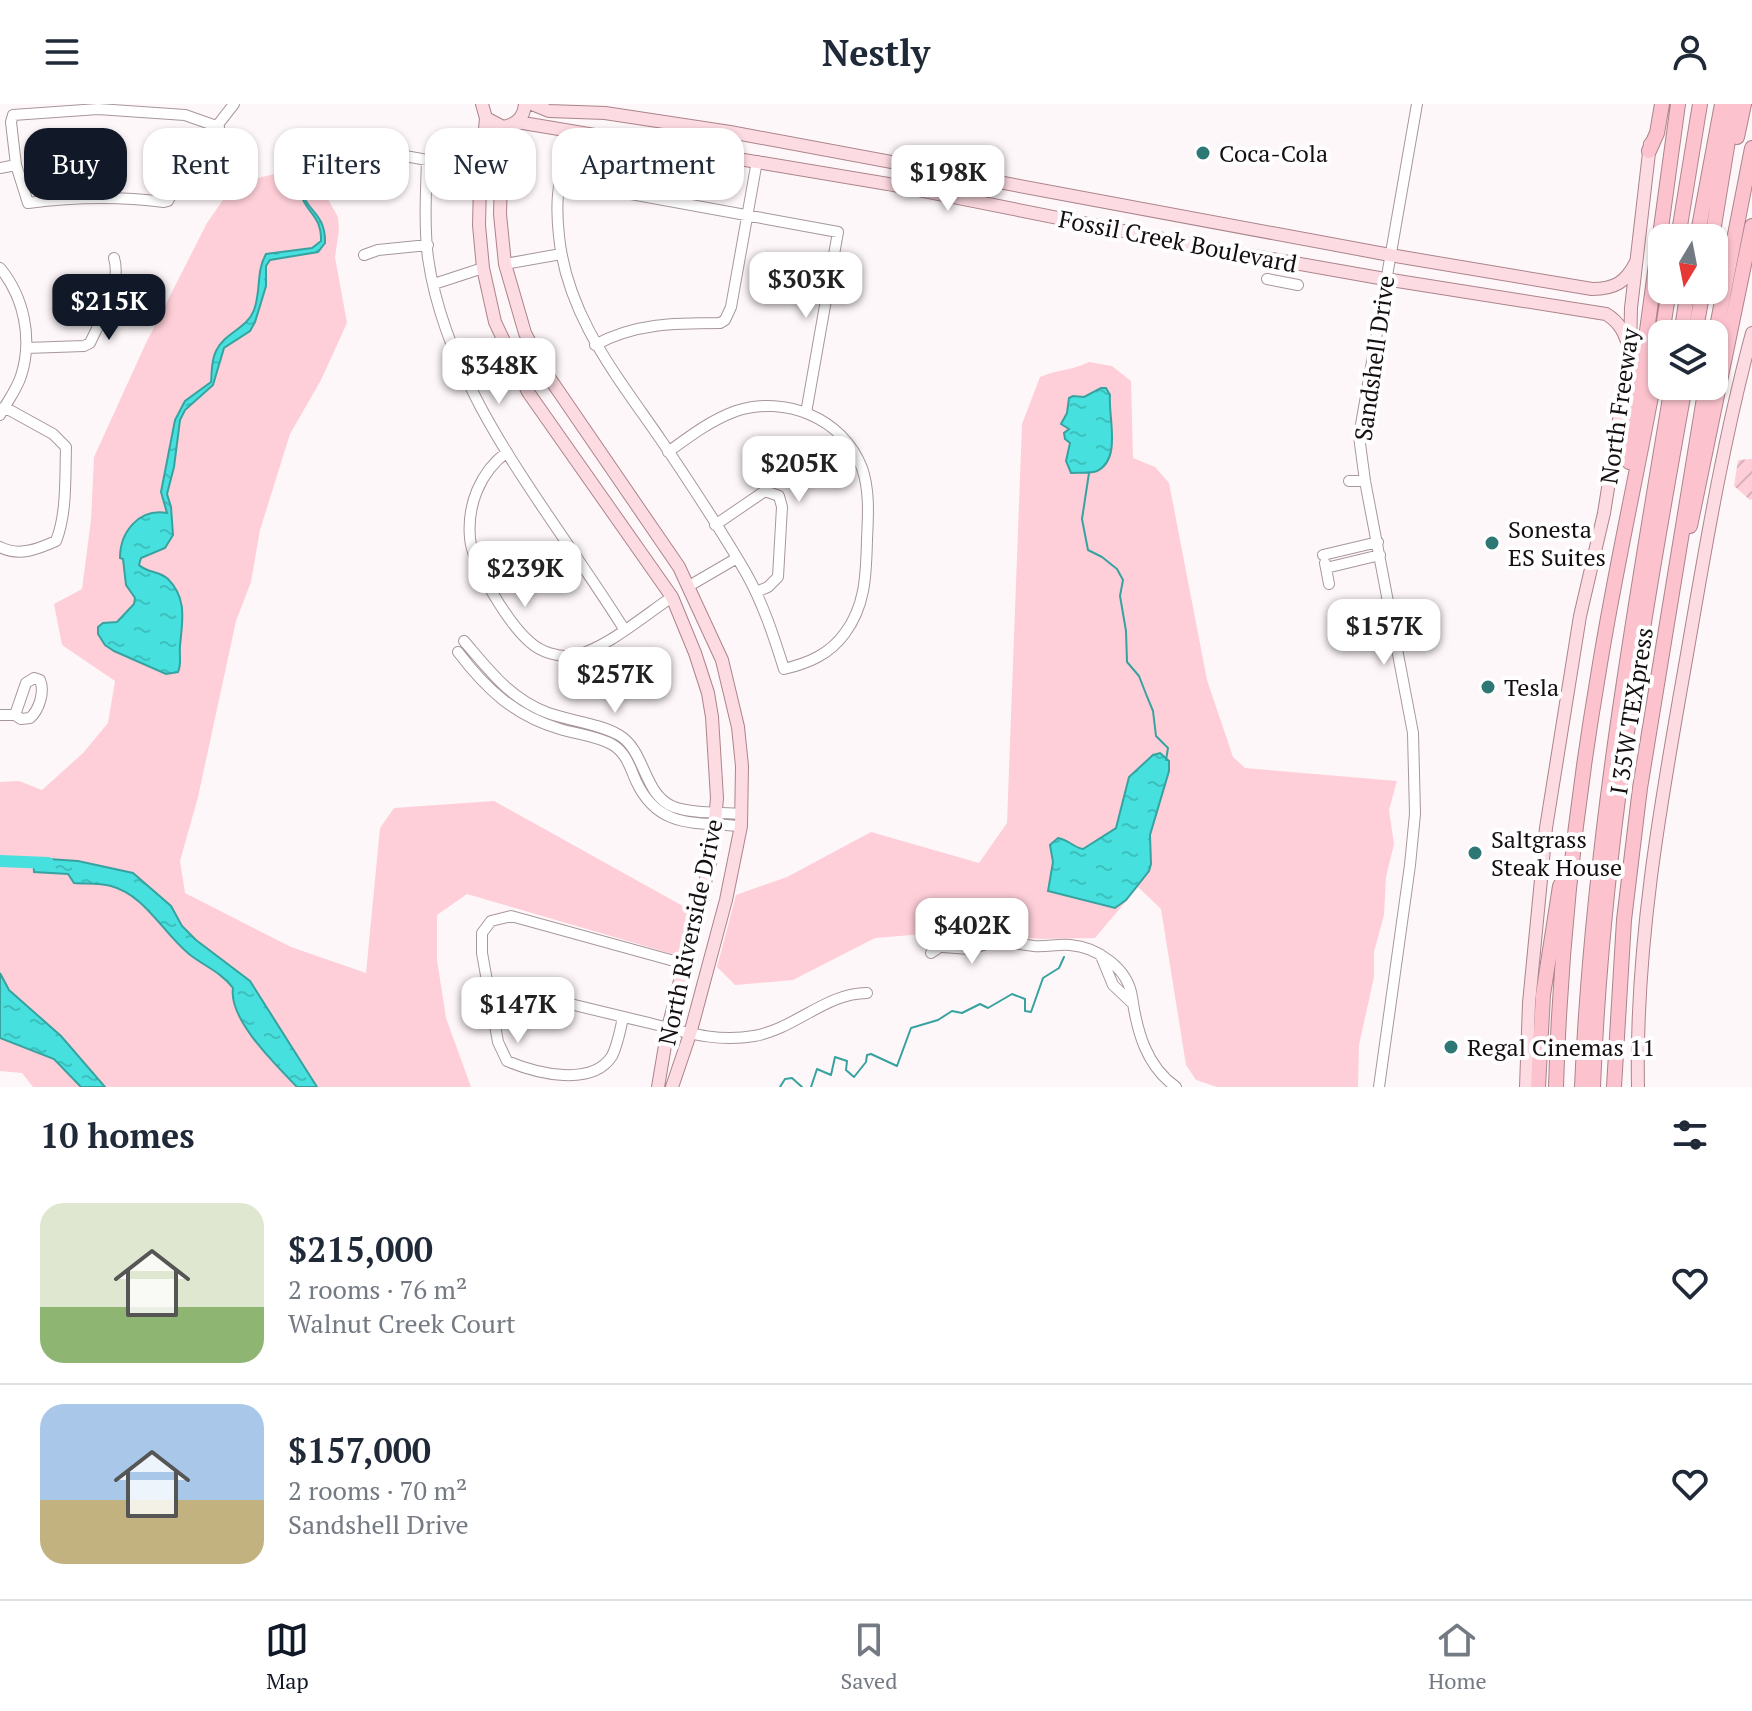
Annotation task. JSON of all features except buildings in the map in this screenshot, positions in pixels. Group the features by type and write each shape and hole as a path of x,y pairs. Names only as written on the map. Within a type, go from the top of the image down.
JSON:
{"highway":[{"path":"1649,151 1657,133 1662,104"},
{"name":"North Freeway","path":"1556,1087 1572,867 1597,678 1620,561 1615,544 1640,392 1678,104"},
{"path":"1680,224 1700,104"},
{"path":"1696,224 1713,104"},
{"path":"1700,224 1722,104"},
{"path":"1714,224 1734,104"},
{"path":"1719,224 1744,104"},
{"path":"1718,320 1752,148"},
{"path":"1661,650 1671,624 1752,226"},
{"path":"1620,561 1650,400"},
{"name":"I 35W TEXpress","path":"1582,1087 1588,976 1610,772 1670,400"},
{"name":"I 35W TEXpress","path":"1593,1087 1605,903 1623,756 1683,400"},
{"path":"1614,1087 1620,974 1640,788 1704,400"},
{"path":"1538,1087 1543,995 1560,886 1572,867"},
{"path":"1620,974 1627,986 1622,1087"}],"main road":[{"path":"469,104 484,111"},
{"name":"North Riverside Drive","path":"525,104 523,114 502,148 500,176 505,264 525,333 544,370 669,550 713,637 732,694 742,766 741,820 726,900 690,1034 672,1087"},
{"name":"Fossil Creek Boulevard","path":"532,104 549,111 605,113 730,132 1390,255 1592,289 1604,289 1621,283 1636,262"},
{"name":"North Freeway","path":"1526,1087 1529,1003 1546,828 1580,616 1604,513 1630,351 1636,262 1655,104"},
{"name":"Fossil Creek Boulevard","path":"484,111 503,127 516,123 757,161 981,201 1189,244 1606,314 1625,332 1630,351"},
{"name":"North Riverside Drive","path":"484,111 479,198 483,268 495,322 528,392 672,597 708,693 717,765 716,817 707,879 668,1028 658,1087"},
{"path":"981,201 986,180"},
{"path":"483,268 505,264"},
{"path":"1638,1087 1639,993 1645,919 1674,730 1724,445 1752,333"},
{"path":"581,466 601,453"},
{"path":"672,597 689,586"}],"street":[{"path":"219,127 185,115 112,110 13,115 11,122 16,165 28,203 67,198 123,197 168,201 188,163 219,127 234,104"},
{"name":"Sandshell Drive","path":"1379,1087 1415,814 1413,733 1365,481 1360,447 1361,421 1417,104"},
{"path":"409,157 427,160 425,209 434,284 451,346 463,374 507,452 589,571 624,629"},
{"path":"595,345 649,325 720,323 725,320 731,307 757,161"},
{"path":"0,168 16,165"},
{"path":"668,452 714,421 738,410 758,406 777,406 806,413 825,422 839,434 861,466 868,505 865,578 855,618 838,641 811,661 784,669 756,592 737,558 595,345 573,298 561,254 557,201 560,181 838,232 806,413"},
{"path":"364,255 378,250 428,245"},
{"path":"505,264 561,254"},
{"path":"26,348 84,346 90,343 113,286 117,268 114,258"},
{"path":"1279,260 1271,280 1293,284 1293,262"},
{"path":"0,268 14,285 24,317 26,348 21,376 2,411 53,434 66,447 62,518 56,541 27,552 12,552 0,547"},
{"path":"434,284 483,268"},
{"path":"507,452 486,473 474,496 469,522 470,541 474,559 502,608 530,643 547,653 570,656 591,650 672,597"},
{"path":"1349,481 1365,481"},
{"path":"715,525 765,491 779,496 782,507 778,577 768,587 756,592"},
{"path":"1329,584 1323,553 1378,542"},
{"path":"1326,568 1380,555"},
{"path":"689,586 737,558"},
{"path":"464,641 494,678 526,702 545,712 611,731 629,743 661,799 681,809 741,820"},
{"path":"458,652 485,686 520,713 540,723 607,742 621,751 641,793 653,808 666,817 716,817"},
{"path":"0,715 15,715"},
{"path":"623,1018 616,1046 605,1066 581,1078 558,1077 507,1061 498,1042 482,953 482,933 491,921 511,916 685,964"},
{"path":"931,953 943,947 969,949 994,942 1076,946 1100,954 1113,985 1131,1002 1148,1056 1160,1074 1176,1087"},
{"path":"490,990 507,988 690,1034 723,1039 755,1036 780,1029 844,995 867,993"}],"shaded area":[{"path":"274,174 274,200 328,200 338,217 335,257 347,323 321,380 290,434 260,530 251,582 236,621 198,797 180,861 185,893 291,947 366,973 380,828 394,808 494,801 690,910 679,956 467,894 437,915 437,960 446,1018 471,1087 33,1087 22,1073 0,1071 0,782 19,781 42,790 83,753 108,723 115,681 62,645 54,604 82,589 91,520 94,457 146,343 207,223 223,200 258,200 258,178"},
{"path":"1089,362 1112,366 1131,381 1133,458 1155,467 1169,483 1207,680 1233,757 1245,768 1397,781 1389,810 1394,844 1386,877 1384,915 1374,952 1374,977 1359,1045 1358,1087 1217,1087 1196,1080 1186,1065 1161,909 1138,887 1095,938 1040,939 961,931 875,938 793,980 735,985 717,967 736,895 787,877 871,832 979,863 1007,823 1022,424 1040,377"},
{"path":"1752,459 1750,500 1734,486 1738,460"}],"water":[{"path":"304,201 322,224 325,243 318,252 270,260 266,266 266,286 250,331 224,348 213,385 185,410 180,420 167,494 173,535 165,548 141,558 139,565 168,579 181,603 179,669 178,672 166,674 114,651 105,645 98,634 98,627 103,623 117,622 134,604 135,598 126,585 123,559 120,558 123,539 140,518 157,512 167,513 161,492 175,420 185,401 211,382 213,359 220,345 251,316 266,254 312,248 321,241 318,224"},
{"path":"1106,388 1110,395 1112,447 1109,457 1097,471 1071,473 1066,461 1070,443 1064,433 1069,429 1061,424 1067,413 1069,398 1084,397"},
{"path":"1160,753 1169,761 1169,771 1150,835 1151,864 1126,900 1115,908 1048,891 1053,862 1050,845 1058,838 1083,849 1116,828 1129,777 1153,755"},
{"path":"33,858 78,861 133,873 171,906 182,926 196,940 250,981 317,1087 297,1087 255,1041 238,1013 233,988 228,982 189,954 134,897 111,886 74,883 68,874 34,872"},
{"path":"0,973 9,990 61,1036 105,1087 81,1087 54,1059 0,1038"}],"waterway":[{"path":"1089,473 1082,519 1088,550 1117,569 1123,580 1120,596 1127,662 1139,676 1153,711 1156,736 1168,748 1166,760"},
{"path":"0,861 48,863"},
{"path":"811,1087 817,1069 831,1075 835,1057 847,1061 846,1070 854,1077 866,1062 867,1055 897,1066 911,1028 938,1020 952,1011 962,1013 980,1004 988,1008 1012,994 1025,999 1025,1011 1031,1012 1043,978 1059,968 1064,957"},
{"path":"780,1087 785,1079 792,1078 802,1087"}],"place":[{"name":"Coca-Cola","path":"1203,153"},
{"name":"Sonesta ES Suites","path":"1492,543"},
{"name":"Tesla","path":"1488,687"},
{"name":"Saltgrass Steak House","path":"1475,853"},
{"name":"Regal Cinemas 11","path":"1451,1047"}]}
